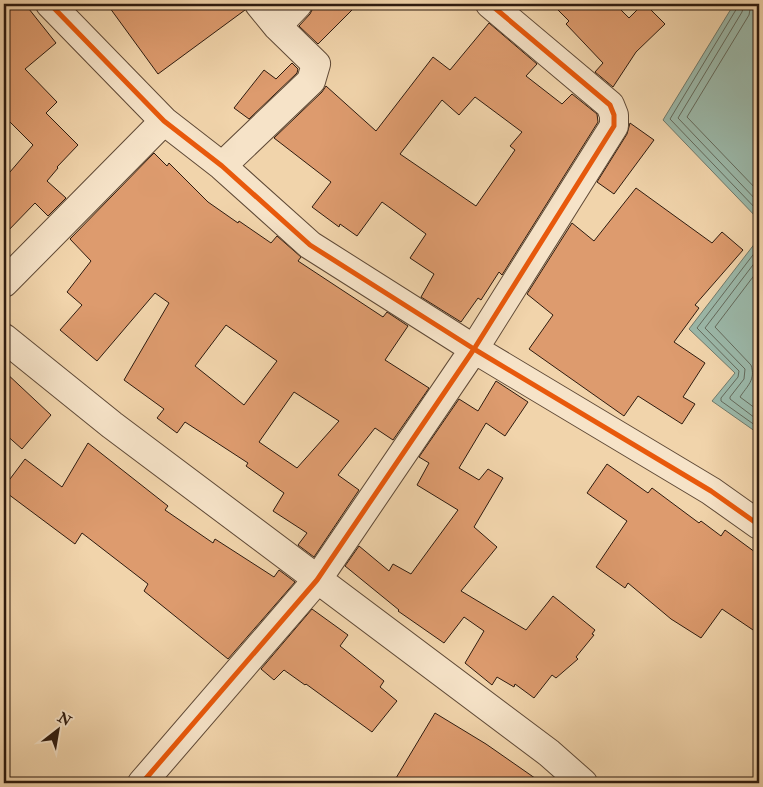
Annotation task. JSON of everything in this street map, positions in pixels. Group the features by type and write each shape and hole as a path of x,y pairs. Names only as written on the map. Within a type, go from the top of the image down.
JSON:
{"street":[{"path":"50,4 164,121 222,166 310,245 474,349 711,490 759,524"},
{"path":"222,166 311,81 316,64 277,26 258,4"},
{"path":"277,26 298,4"},
{"path":"142,783 317,580 474,349 614,126 614,115 610,105 490,4"},
{"path":"4,283 164,121"},
{"path":"4,338 112,426 549,752 583,783"}],"water":[{"path":"734,4 759,4 759,220 663,120"},
{"path":"759,238 759,434 712,401 735,373 689,329"}],"building":[{"path":"4,4 25,4 56,43 25,69 57,102 46,113 78,145 57,167 47,181 66,198 48,216 35,203 4,235 4,179 33,145 4,116"},
{"path":"107,4 244,4 245,10 158,74"},
{"path":"313,4 358,4 318,44 299,26 310,14"},
{"path":"552,4 615,4 629,18 645,4 665,24 636,52 613,87 595,72 603,63 566,24 569,21"},
{"path":"489,23 537,64 526,76 562,104 572,94 597,114 598,122 502,275 499,272 481,300 478,298 461,322 421,297 434,274 410,258 426,234 382,202 357,236 340,224 339,227 312,207 331,182 274,138 326,86 376,131 433,57 450,70","holes":["475,97 522,132 510,146 515,150 476,206 400,154 442,100 459,115"]},
{"path":"292,63 298,69 297,73 249,119 234,108 264,70 276,79"},
{"path":"630,123 654,140 614,194 597,182 627,134"},
{"path":"154,153 167,166 169,163 208,202 238,223 239,221 271,243 277,236 301,257 298,261 383,317 387,312 408,326 385,360 429,388 393,440 375,428 338,475 359,490 314,557 298,545 307,533 273,511 284,493 246,466 248,463 185,422 177,433 157,418 164,409 124,380 169,303 155,293 97,361 60,330 82,305 67,292 91,261 70,239","holes":["226,325 277,361 244,405 195,366","294,392 339,421 297,468 259,442"]},
{"path":"636,188 712,243 722,232 743,250 695,305 699,308 674,342 705,363 683,397 695,404 682,424 638,396 624,416 529,349 553,315 527,294 572,223 594,241"},
{"path":"4,371 51,415 22,449 4,433"},
{"path":"496,381 528,402 505,436 486,423 459,468 479,480 488,469 503,478 474,527 497,547 461,591 526,630 553,596 595,630 592,634 594,635 576,657 578,659 556,678 552,675 534,698 515,684 514,687 497,677 492,685 465,663 484,631 464,617 444,643 398,611 345,566 359,546 389,571 393,564 411,574 458,510 417,485 429,463 419,457 459,399 478,411"},
{"path":"88,443 168,506 165,510 213,543 215,539 274,577 279,570 295,582 228,659 144,591 148,584 82,533 75,544 4,491 4,487 25,459 62,487"},
{"path":"607,464 648,493 652,488 699,523 701,521 721,536 725,530 759,555 759,634 722,609 701,638 671,619 628,583 625,588 596,567 627,521 587,493"},
{"path":"312,609 348,635 340,646 384,681 380,687 397,701 372,732 284,670 274,680 261,669"},
{"path":"435,713 486,744 542,783 393,783"}],"cycle path":[{"path":"50,4 164,121 222,166 310,245 474,349 711,491 759,525"},
{"path":"142,783 317,580 474,349 614,126 614,115 610,105 490,4"}]}
